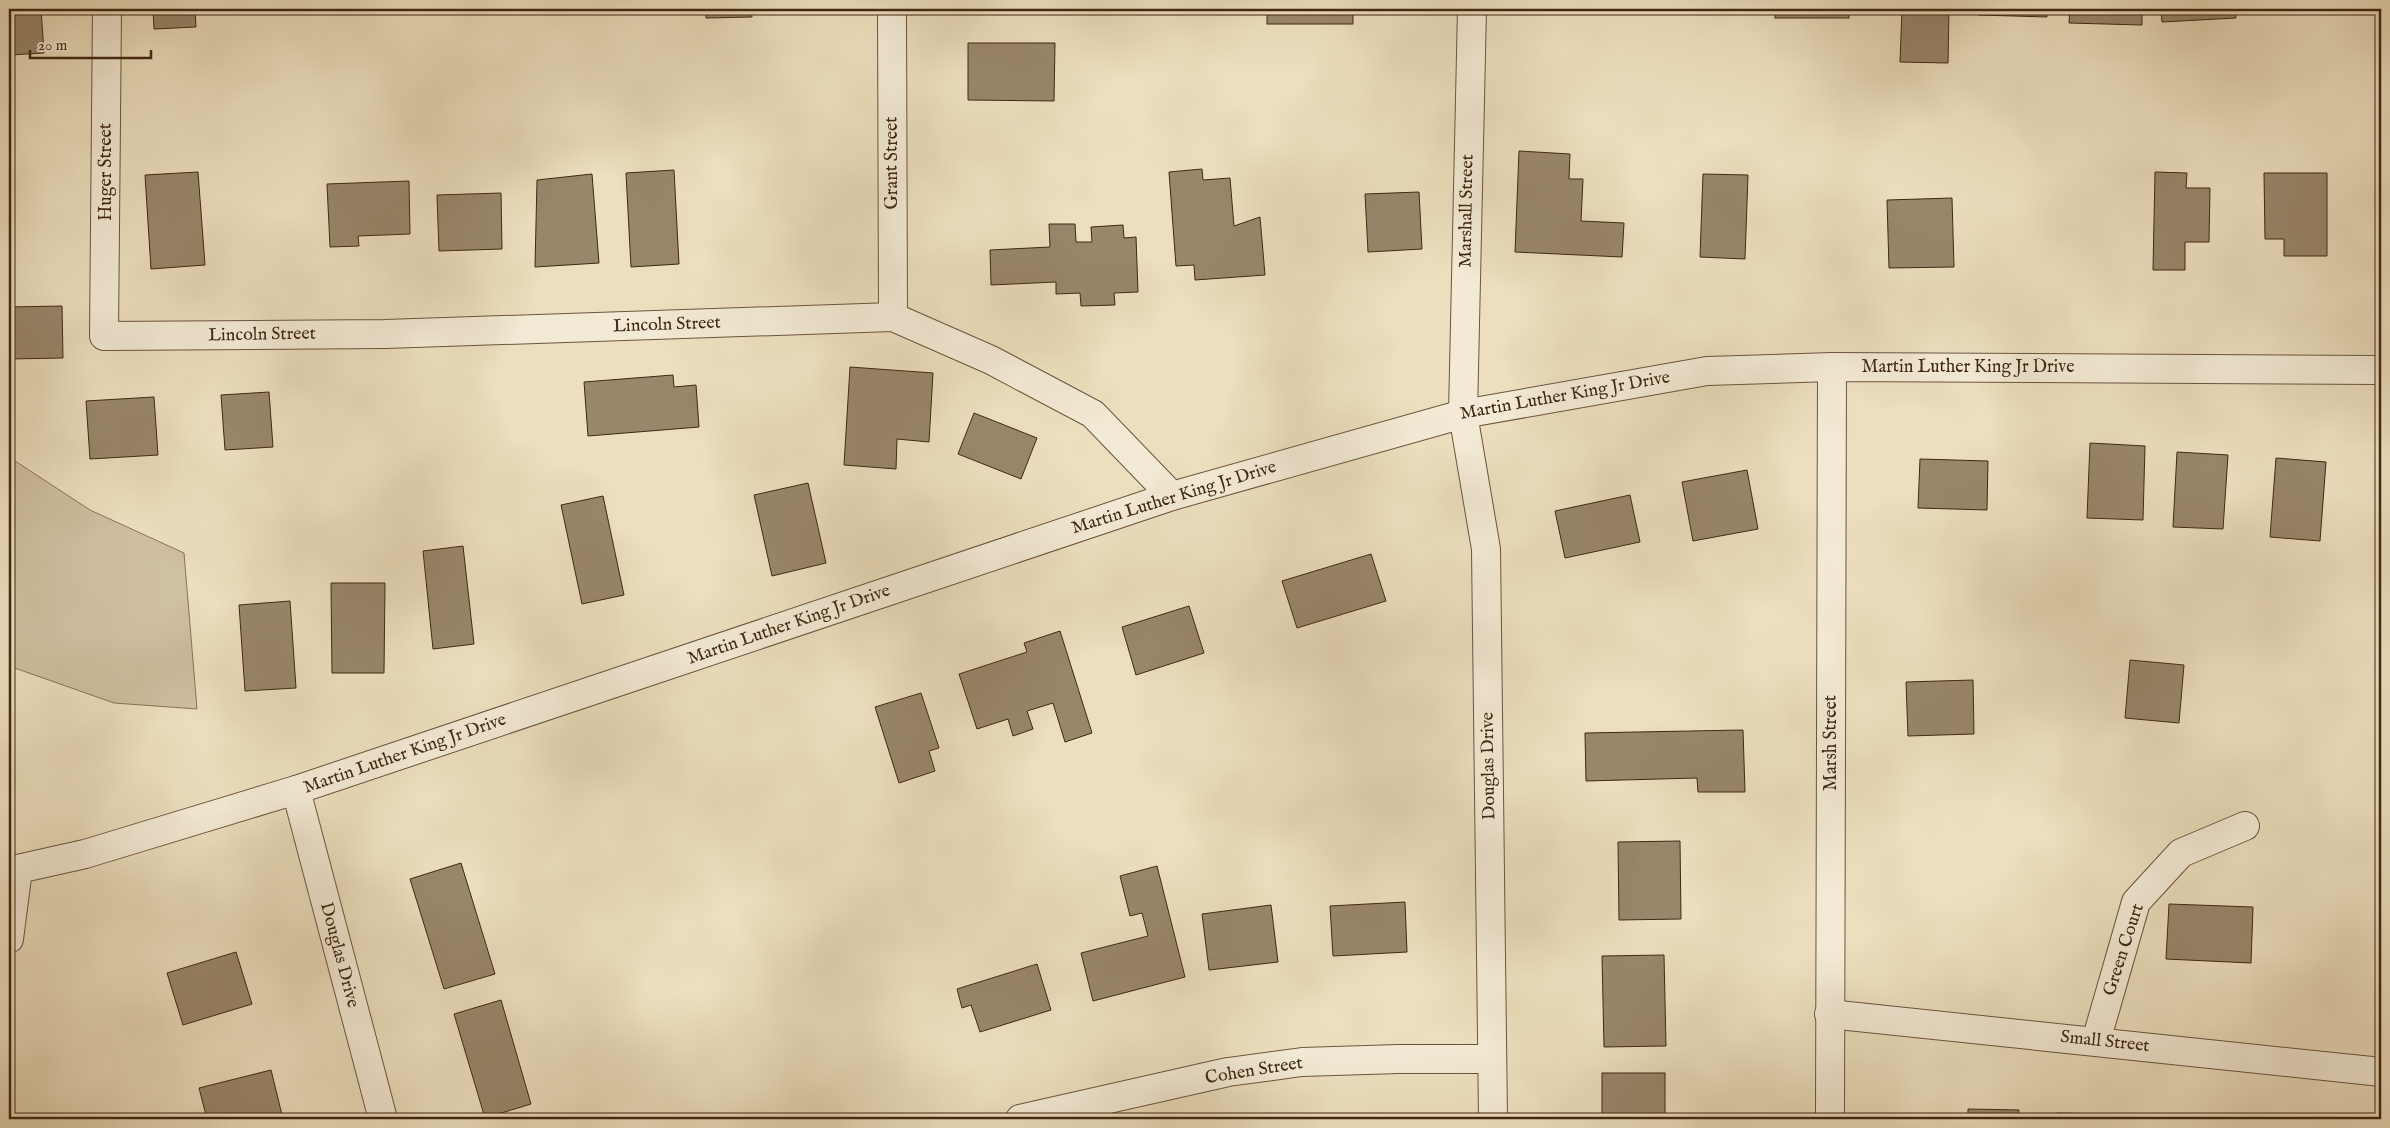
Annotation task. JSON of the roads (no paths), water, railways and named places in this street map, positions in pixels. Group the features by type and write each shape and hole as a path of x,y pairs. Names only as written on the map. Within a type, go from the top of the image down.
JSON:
{"street":[{"name":"Huger Street","path":"104,336 107,9"},
{"name":"Grant Street","path":"892,9 892,317"},
{"name":"Marshall Street","path":"1463,414 1472,9"},
{"name":"Lincoln Street","path":"104,336 385,334 892,317 991,360 1093,414 1172,496"},
{"name":"Martin Luther King Jr Drive","path":"14,870 85,854 296,790 1172,496 1463,414 1707,371 1832,367 2381,370"},
{"name":"Marsh Street","path":"1830,1119 1832,367"},
{"name":"Douglas Drive","path":"1463,414 1486,549 1493,1119"},
{"name":"Douglas Drive","path":"296,790 383,1119"},
{"name":"Green Court","path":"2096,1041 2136,902 2181,853 2245,826"},
{"path":"9,939 14,870"},
{"name":"Small Street","path":"1829,1014 2381,1072"},
{"name":"Cohen Street","path":"1020,1119 1228,1072 1302,1062 1492,1059"}]}
